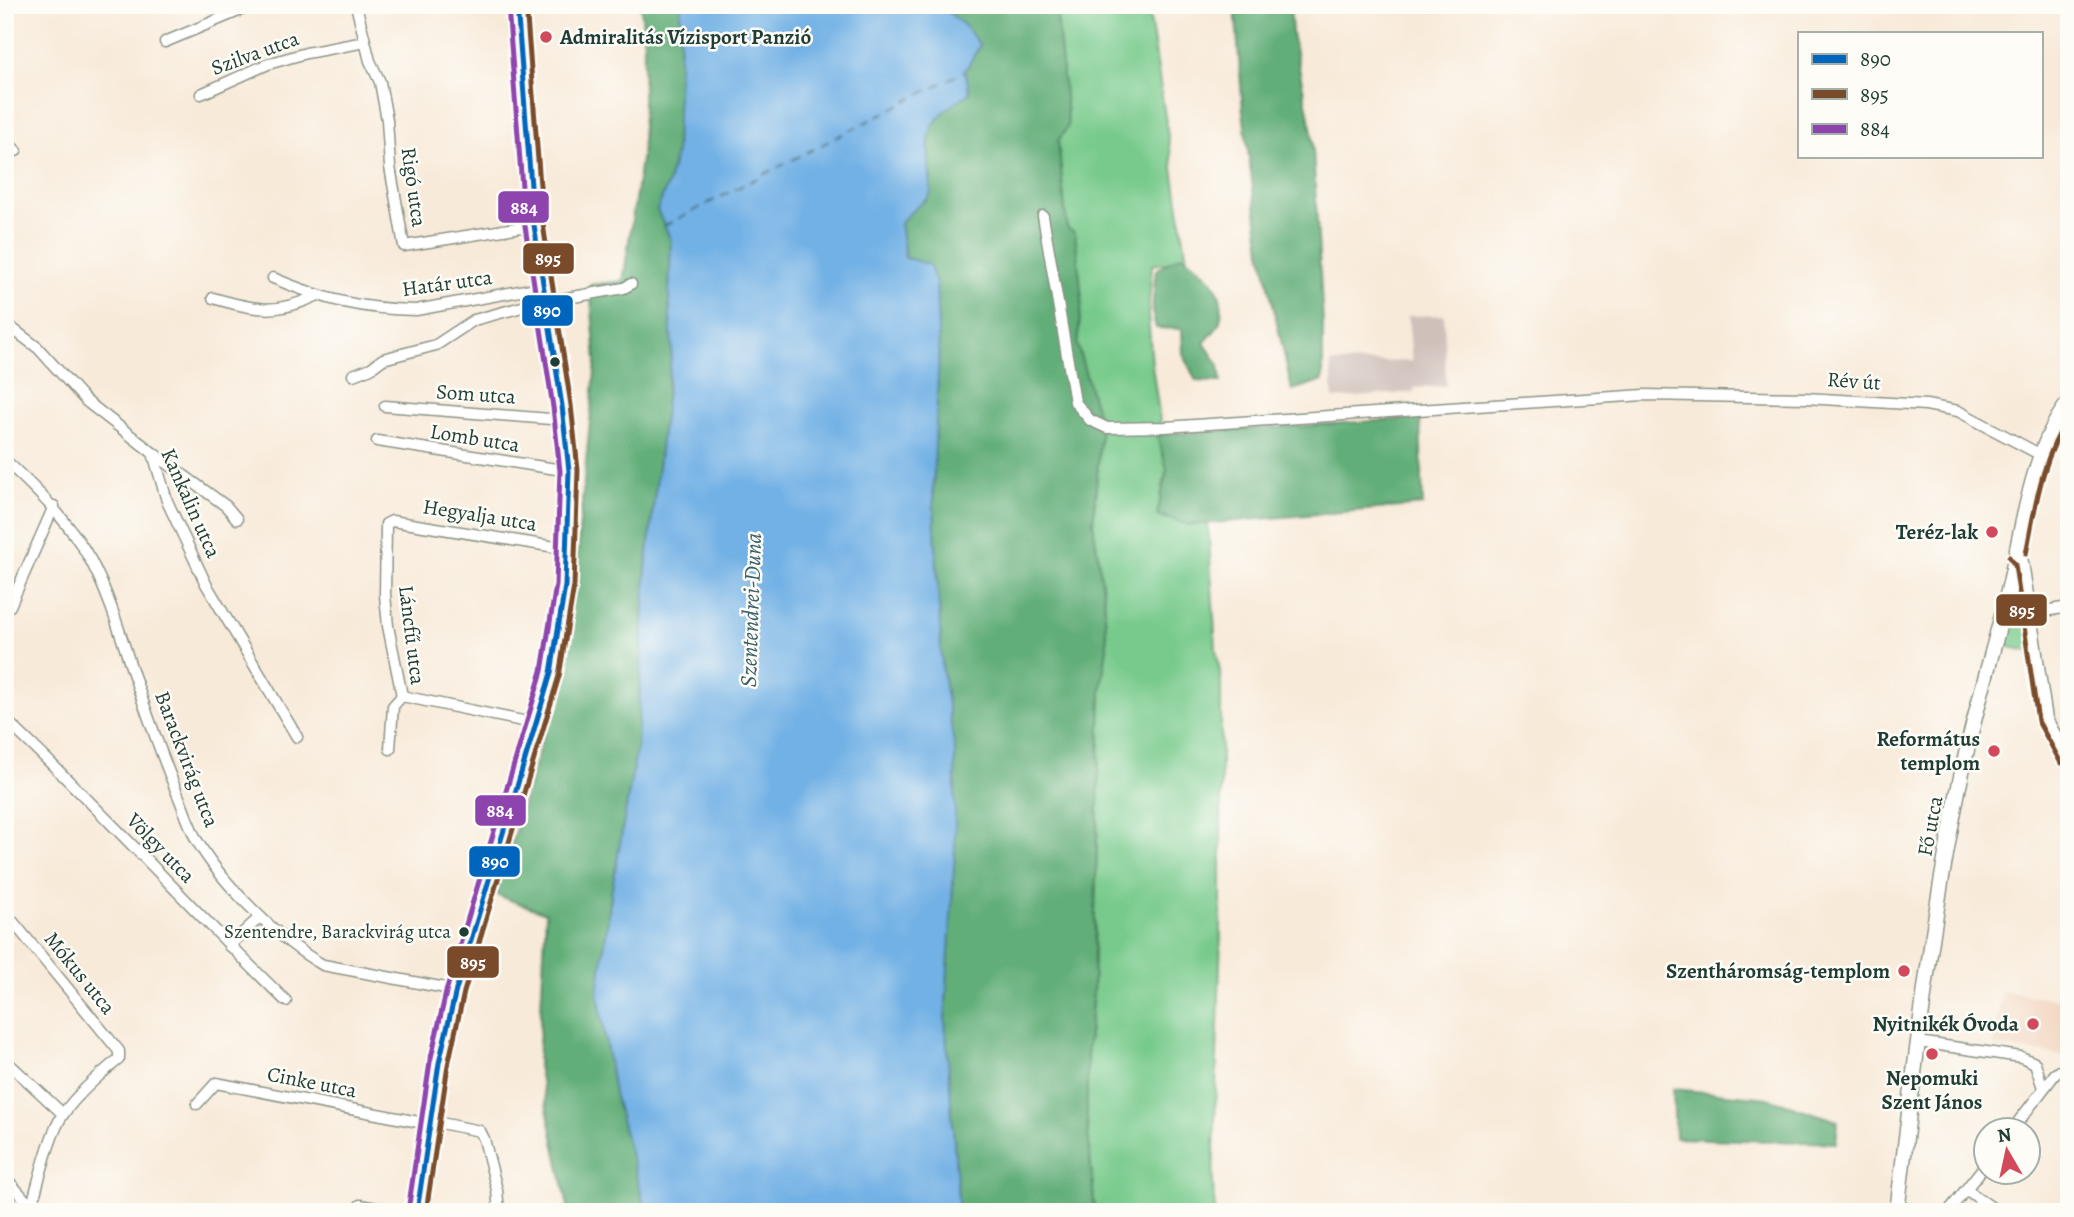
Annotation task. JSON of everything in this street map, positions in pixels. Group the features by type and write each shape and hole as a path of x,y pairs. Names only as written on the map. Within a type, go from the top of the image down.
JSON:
{"main road":[{"path":"417,1212 439,1063 456,990 551,673 560,630 568,549 569,471 564,420 534,225 517,5"},
{"name":"Fő utca","path":"1897,1212 1942,873 1962,769 2041,455 2062,410 2069,402"}],"street":[{"path":"166,42 253,5"},
{"name":"Rigó utca","path":"356,5 370,61 380,82 387,120 390,167 404,246 534,225"},
{"name":"Szilva utca","path":"201,94 268,64 306,53 365,42"},
{"path":"5,140 16,151"},
{"name":"Rév út","path":"1043,216 1075,402 1090,421 1107,428 1165,427 1653,395 1805,398 1926,405 1958,411 2041,455"},
{"name":"Határ utca","path":"273,278 316,296 359,306 416,310 544,295"},
{"path":"353,375 371,368 383,359 436,345 474,320 544,295 591,295 631,284"},
{"path":"213,298 276,310 316,296"},
{"name":"Kankalin utca","path":"5,323 38,348 86,401 153,453 167,501 206,584 297,737"},
{"name":"Som utca","path":"385,406 564,420"},
{"name":"Lomb utca","path":"377,441 569,471"},
{"path":"153,453 226,506 237,519"},
{"name":"Barackvirág utca","path":"5,460 54,506 89,558 101,582 161,754 197,839 227,881 260,917 309,957 323,965 456,990"},
{"path":"5,608 10,606 54,506"},
{"name":"Hegyalja utca","path":"386,524 392,520 568,549"},
{"name":"Láncfű utca","path":"386,524 385,595 388,626 402,696 393,706 390,749"},
{"path":"2017,552 2023,562 2047,719 2069,759"},
{"path":"2032,613 2069,607"},
{"path":"402,696 537,724"},
{"name":"Völgy utca","path":"8,722 56,767 286,1001"},
{"name":"Mókus utca","path":"5,912 119,1051 119,1059 89,1084 63,1114"},
{"path":"229,946 260,917"},
{"path":"1918,1042 2021,1057 2035,1063 2043,1088"},
{"path":"5,1060 63,1114 46,1158 34,1208"},
{"path":"2022,1116 2055,1074 2069,1066"},
{"name":"Cinke utca","path":"197,1104 216,1083 429,1124"},
{"path":"429,1124 436,1122 480,1131 494,1177 499,1212"},
{"path":"5,1177 34,1208"},
{"path":"1948,1212 1972,1183"},
{"path":"1967,1190 1998,1212"},
{"path":"360,1205 398,1212"}],"shaded area":[{"path":"1444,315 1446,386 1414,388 1414,392 1333,399 1331,363 1412,361 1408,316"},
{"name":"Nyitnikék Óvoda","path":"2002,991 2069,1001 2069,1053 2064,1056 1993,1046"}],"green space":[{"path":"641,5 681,5 676,152 668,184 657,210 671,240 669,298 672,348 646,570 637,746 612,889 598,993 614,1093 646,1212 569,1212 538,1066 546,913 496,895 555,696 577,553 596,361 590,285 623,281 642,153 644,45"},
{"path":"940,5 1056,7 1068,126 1058,141 1067,228 1075,233 1082,300 1077,345 1101,426 1093,523 1104,598 1107,647 1101,689 1093,991 1087,1055 1087,1121 1095,1212 959,1212 945,1020 955,849 955,751 942,667 933,491 939,352 936,283 929,265 905,258 900,223 912,209 926,200 931,178 927,153 930,129 948,106 970,93 965,71 980,46"},
{"path":"1043,5 1148,5 1187,260 1152,265 1148,315 1152,365 1167,469 1157,515 1190,525 1208,523 1216,650 1221,678 1221,932 1213,1183 1215,1212 1095,1212 1087,1121 1087,1055 1093,991 1101,689 1107,647 1104,598 1093,523 1101,426 1077,345 1082,300 1075,233 1067,229 1058,141 1068,126 1056,7"},
{"path":"1235,5 1290,5 1292,33 1312,132 1323,324 1323,381 1292,390 1261,251 1243,112"},
{"path":"1182,255 1206,274 1221,299 1219,324 1204,343 1219,365 1221,382 1196,381 1183,354 1182,329 1156,328 1152,311 1156,270"},
{"path":"1420,418 1423,505 1190,525 1157,515 1167,469 1157,435"},
{"path":"2018,567 2023,582 2033,652 2000,645"},
{"path":"1673,1089 1768,1098 1838,1121 1836,1143 1675,1138"}],"water":[{"name":"Szentendrei-Duna","path":"681,5 940,5 965,26 980,45 965,71 970,93 941,114 930,134 928,146 931,193 900,223 905,258 929,264 936,283 939,352 933,491 942,667 955,751 955,849 945,1020 959,1212 646,1212 614,1093 598,993 612,889 637,746 646,570 672,348 669,298 671,240 657,210 668,184 676,152"}],"ferry route":[{"path":"664,226 965,71"}],"transit line":[{"name":"890","path":"417,1212 439,1063 456,990 551,673 565,586 569,471 562,406 534,225 517,5"},
{"name":"895","path":"426,1212 448,1065 464,992 559,676 574,586 578,470 571,405 543,224 526,5"},
{"name":"884","path":"408,1211 430,1062 447,988 542,671 556,585 560,471 553,407 525,226 508,6"},
{"name":"895","path":"2026,554 2046,466 2069,418"},
{"name":"895","path":"2009,557 2015,565 2038,721 2061,763"}],"place":[{"name":"Admiralitás Vízisport Panzió","path":"546,37"},
{"name":"Teréz-lak","path":"1992,532"},
{"name":"Református templom","path":"1994,751"},
{"name":"Szentendre, Barackvirág utca","path":"464,932"},
{"name":"Szentháromság-templom","path":"1904,971"},
{"name":"Nyitnikék Óvoda","path":"2033,1024"},
{"name":"Nepomuki Szent János","path":"1932,1054"}]}
